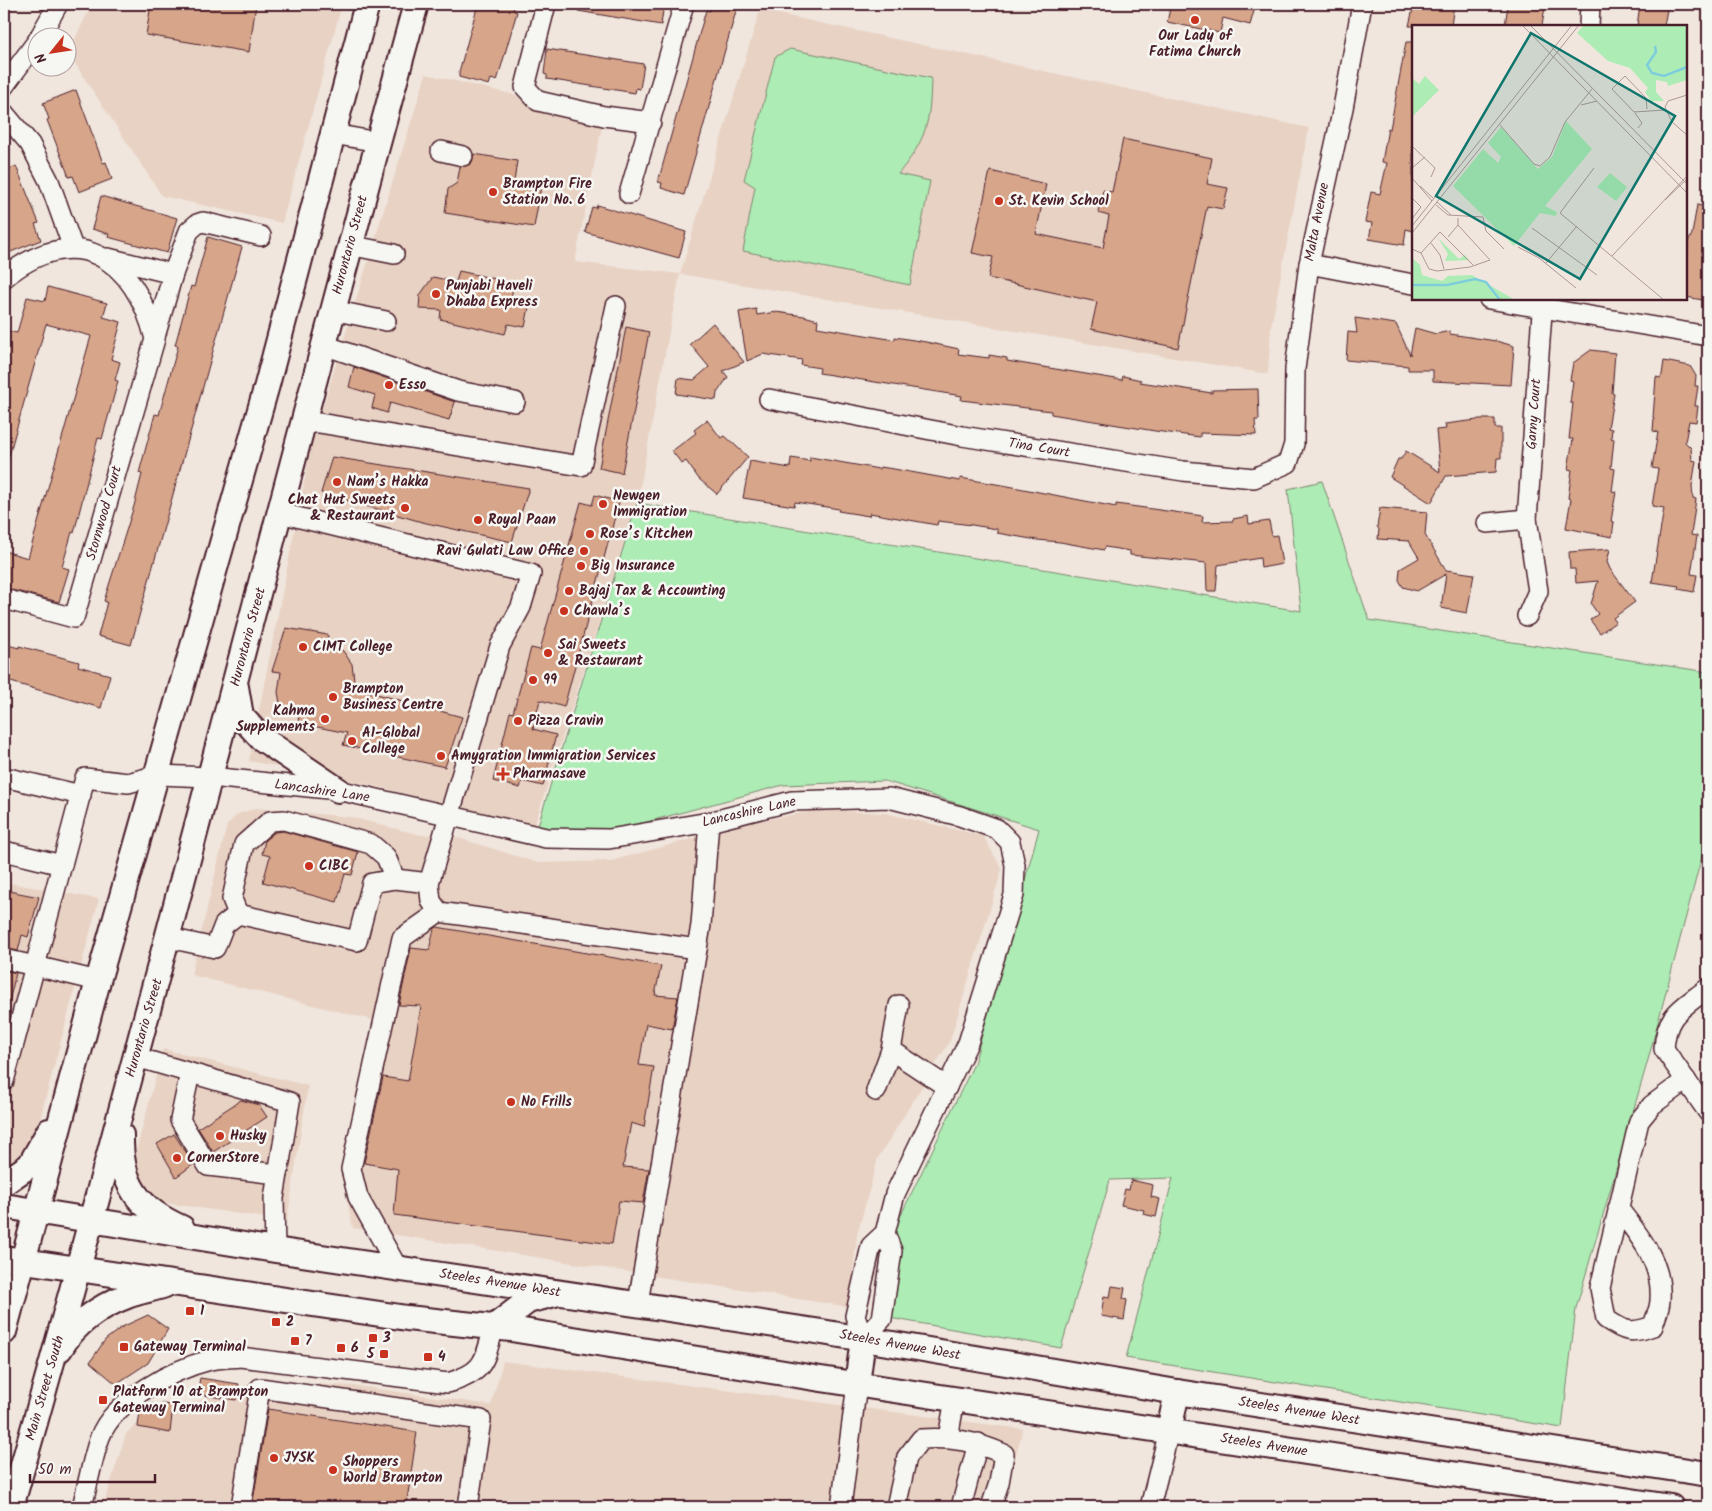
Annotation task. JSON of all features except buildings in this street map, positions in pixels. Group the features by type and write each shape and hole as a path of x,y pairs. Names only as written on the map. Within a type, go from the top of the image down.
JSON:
{"main road":[{"path":"4,1332 13,1259 36,1211 98,981 158,776 267,385 367,4"},
{"name":"Hurontario Street","path":"77,1269 169,938 332,310 416,4"},
{"path":"236,683 241,716 261,738 338,790"},
{"path":"4,1183 30,1165 66,1101"},
{"path":"122,1106 120,1153 129,1188 143,1205 161,1219 204,1238"},
{"path":"4,1206 91,1220"},
{"name":"Steeles Avenue West","path":"91,1220 275,1250 638,1303 1177,1392 1708,1474"},
{"path":"13,1259 407,1318 494,1327 857,1384 863,1339"},
{"name":"Main Street South","path":"11,1507 77,1269"},
{"path":"53,1361 67,1335 100,1309 128,1295 153,1290 171,1283"},
{"path":"494,1327 528,1301 562,1292"},
{"name":"Steeles Avenue","path":"857,1384 1671,1507"},
{"path":"1170,1431 1177,1392"}],"street":[{"path":"44,28 58,4"},
{"path":"546,4 525,87 538,101 604,116 651,122"},
{"path":"629,194 684,4"},
{"name":"Malta Avenue","path":"1294,444 1295,369 1309,264 1362,4"},
{"path":"1589,25 1590,4"},
{"path":"4,86 28,53"},
{"path":"4,113 30,144 49,181 73,248"},
{"path":"333,134 378,142"},
{"path":"441,151 462,156"},
{"name":"Stornwood Court","path":"4,599 74,618 173,274 190,231 197,224 203,222 262,236"},
{"path":"350,245 394,254"},
{"path":"4,278 17,267 33,259 73,248 173,274"},
{"path":"95,255 114,264 130,281 142,300 155,339"},
{"path":"1309,264 1412,284"},
{"path":"1500,300 1542,304 1708,336"},
{"name":"Garny Court","path":"1527,616 1538,591 1526,519 1542,304"},
{"path":"303,423 319,423 581,466 616,306"},
{"path":"332,310 386,320"},
{"path":"324,345 458,391 516,402"},
{"name":"Tina Court","path":"770,398 962,436 1183,471 1254,478 1288,463 1294,444"},
{"path":"280,513 531,574 521,607 500,646 429,883 431,901 439,912"},
{"path":"1488,523 1526,519"},
{"path":"4,776 81,795 4,1081"},
{"name":"Lancashire Lane","path":"81,795 85,778 128,783 158,776 210,777 338,790 546,838 609,839 709,822 792,801 889,798 960,816 997,829 1010,842 1015,865 1014,895 968,1044 894,1194 885,1234 892,1251 882,1319 863,1339 855,1316 871,1246 885,1234"},
{"path":"238,914 232,899 244,844 270,821 284,820 371,844 386,857 395,879"},
{"path":"638,1303 701,925 709,822"},
{"path":"4,851 62,865"},
{"path":"238,914 358,941 372,883 395,879 429,883"},
{"path":"397,1267 358,1197 351,1169 402,938 439,912 697,950"},
{"path":"169,938 215,948 224,925 238,914"},
{"path":"4,959 98,981"},
{"path":"1708,988 1672,1016 1667,1027 1664,1049 1708,1112"},
{"path":"876,1091 891,1050 899,1005"},
{"path":"891,1050 947,1087"},
{"path":"136,1057 290,1102 274,1198 275,1250"},
{"path":"190,1073 180,1120 208,1166 278,1174"},
{"path":"1618,1208 1645,1243 1657,1269 1660,1300 1653,1326 1638,1332 1622,1330 1606,1319 1600,1288 1618,1208 1641,1116 1652,1104 1686,1080"},
{"path":"82,1507 101,1436 113,1418 138,1395 161,1379 182,1369 211,1360 240,1358 448,1383 468,1377 479,1369 486,1355 494,1327"},
{"path":"841,1507 857,1384"},
{"path":"241,1507 260,1388 481,1420 468,1507"},
{"path":"948,1438 955,1399"},
{"path":"1150,1507 1170,1431"},
{"path":"896,1507 907,1457 921,1439 948,1438 978,1443 1004,1454 999,1483 991,1507"},
{"path":"960,1507 978,1443"}],"shaded area":[{"path":"92,4 342,4 282,223 162,196 78,68 78,33"},
{"name":"St. Kevin School","path":"760,10 1309,128 1271,327 1268,374 680,274"},
{"path":"426,74 604,116 575,262 680,274 637,503 534,827 371,785 249,761 312,442"},
{"path":"256,808 350,817 421,835 446,834 538,863 611,861 753,822 818,810 885,813 983,836 1002,869 950,1041 878,1158 857,1235 849,1307 353,1228 341,1171 377,1021 191,975 227,825 238,814"},
{"path":"4,882 99,899 34,1141 4,1169"},
{"path":"163,1049 308,1086 287,1221 159,1202 146,1187 134,1159"},
{"path":"503,1361 1023,1429 1001,1507 103,1507 126,1434 142,1419 256,1382 357,1386 491,1405"}],"green space":[{"path":"790,49 931,78 930,107 925,130 915,151 898,174 930,181 910,285 743,251 755,187 744,180 775,57"},
{"path":"1322,481 1369,620 1708,672 1708,833 1648,1060 1576,1308 1562,1428 1126,1358 1173,1178 1110,1180 1061,1348 878,1316 897,1223 974,1064 1039,829 885,781 783,785 595,836 536,832 637,503 1301,611 1288,489"}],"place":[{"name":"Our Lady of Fatima Church","path":"1195,20"},
{"name":"Brampton Fire Station No. 6","path":"493,192"},
{"name":"St. Kevin School","path":"999,201"},
{"name":"Punjabi Haveli Dhaba Express","path":"436,294"},
{"name":"Esso","path":"389,385"},
{"name":"Nam’s Hakka","path":"337,482"},
{"name":"Newgen Immigration","path":"603,504"},
{"name":"Chat Hut Sweets & Restaurant","path":"405,508"},
{"name":"Royal Paan","path":"478,520"},
{"name":"Rose’s Kitchen","path":"590,534"},
{"name":"Ravi Gulati Law Office","path":"584,551"},
{"name":"Big Insurance","path":"581,566"},
{"name":"Bajaj Tax & Accounting","path":"569,591"},
{"name":"Chawla’s","path":"564,611"},
{"name":"CIMT College","path":"303,647"},
{"name":"Sai Sweets & Restaurant","path":"548,653"},
{"name":"99","path":"533,680"},
{"name":"Brampton Business Centre","path":"333,697"},
{"name":"Kahma Supplements","path":"325,719"},
{"name":"Pizza Cravin","path":"518,721"},
{"name":"A1-Global College","path":"352,741"},
{"name":"Amygration Immigration Services","path":"441,756"},
{"name":"Pharmasave","path":"503,774"},
{"name":"CIBC","path":"309,866"},
{"name":"No Frills","path":"511,1102"},
{"name":"Husky","path":"220,1136"},
{"name":"CornerStore","path":"177,1158"},
{"name":"1","path":"190,1311"},
{"name":"2","path":"276,1322"},
{"name":"3","path":"373,1338"},
{"name":"7","path":"295,1341"},
{"name":"Gateway Terminal","path":"124,1347"},
{"name":"6","path":"341,1348"},
{"name":"5","path":"384,1354"},
{"name":"4","path":"428,1357"},
{"name":"Platform 10 at Brampton Gateway Terminal","path":"103,1400"},
{"name":"JYSK","path":"274,1458"},
{"name":"Shoppers World Brampton","path":"333,1470"}]}
